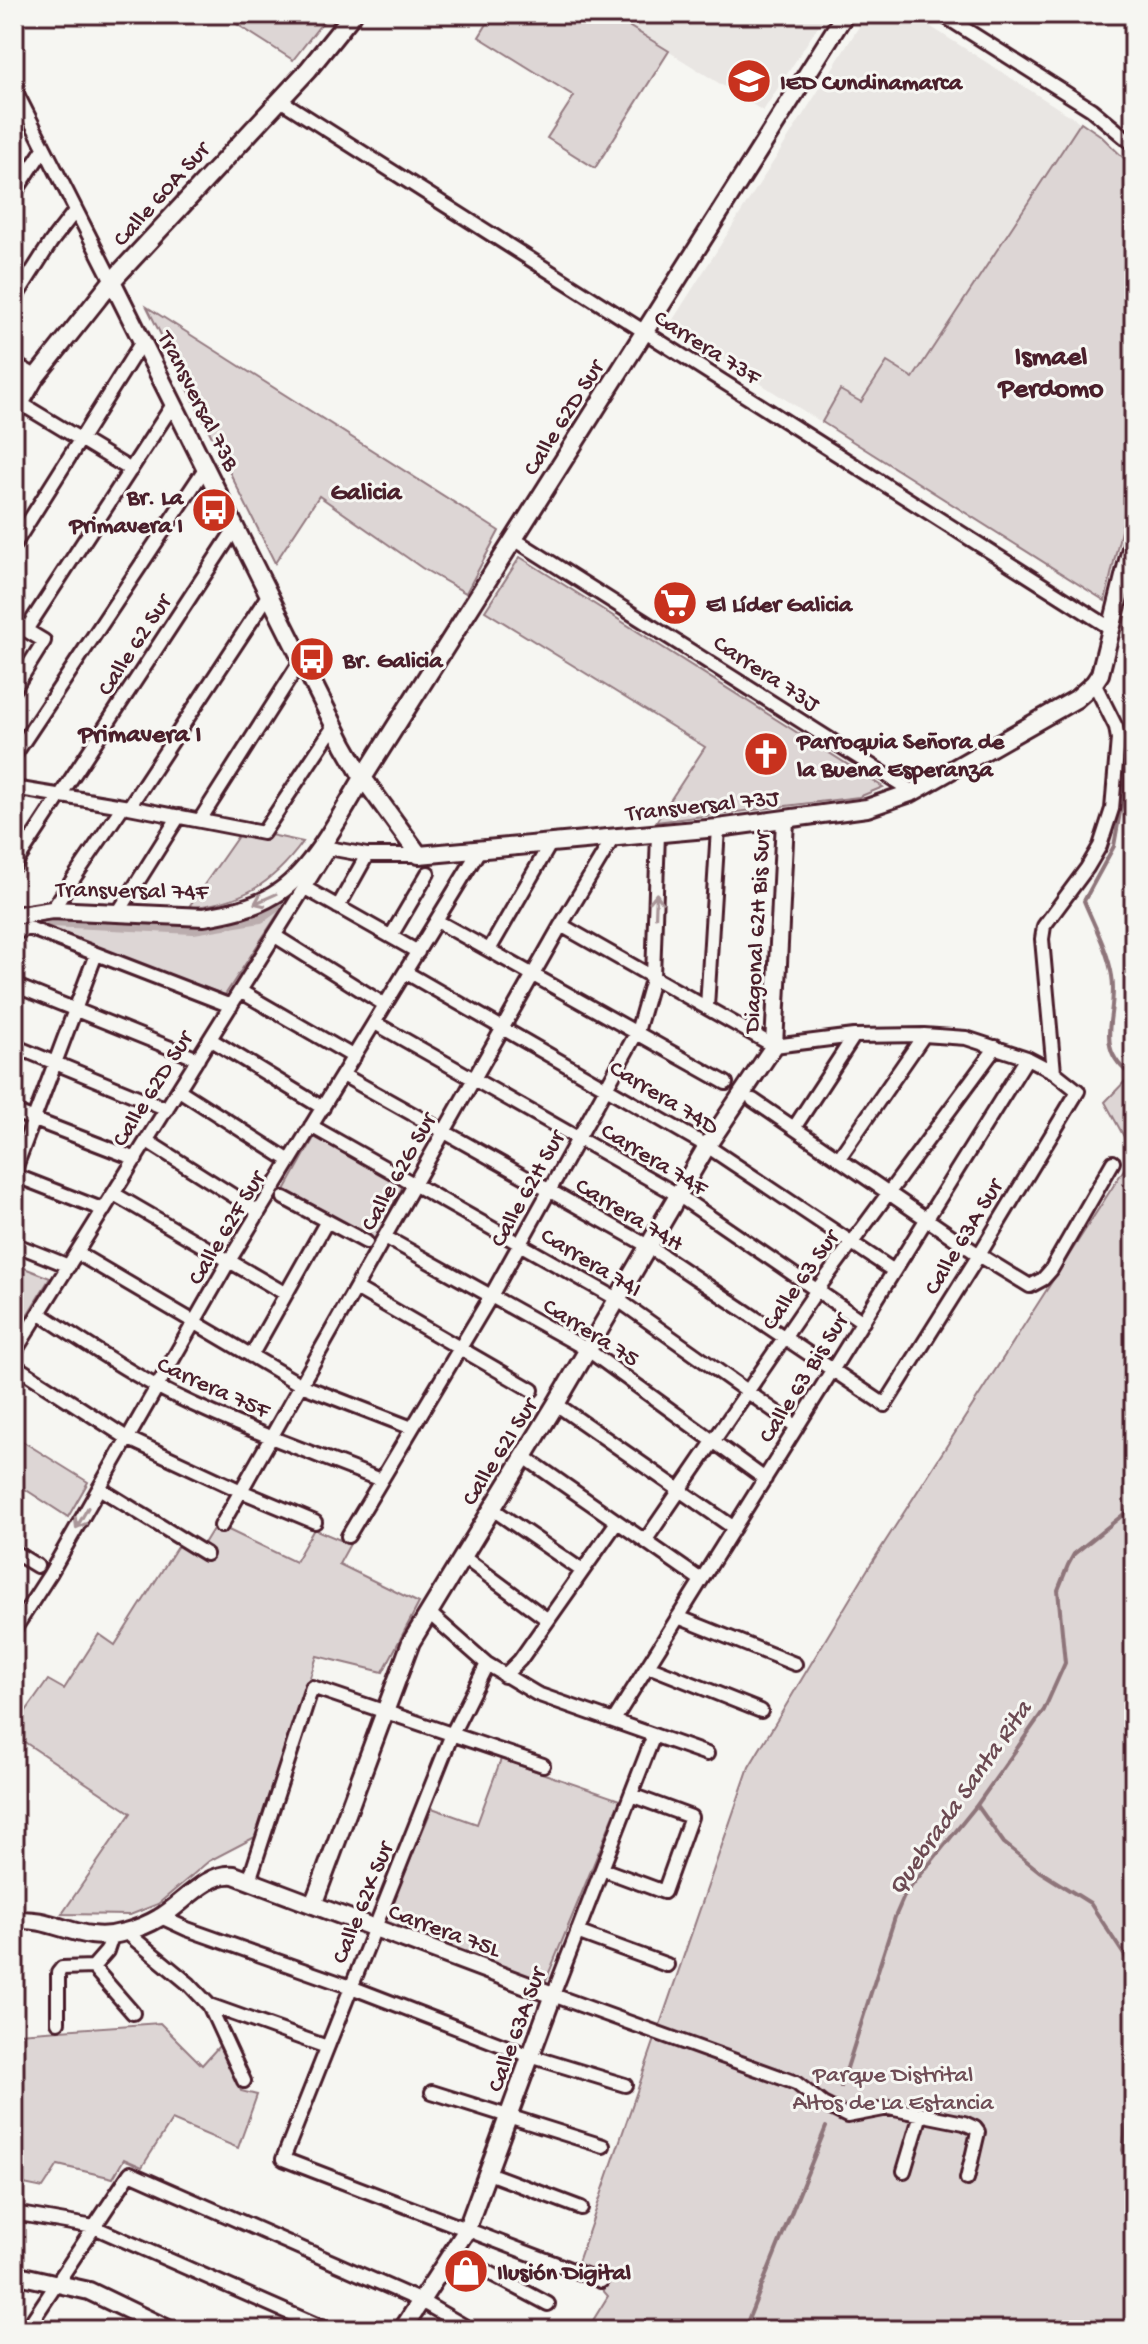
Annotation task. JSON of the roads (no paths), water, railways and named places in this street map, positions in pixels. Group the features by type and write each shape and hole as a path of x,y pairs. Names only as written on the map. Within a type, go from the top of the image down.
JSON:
{"street":[{"name":"Calle 60A Sur","path":"22,393 112,281 280,100 353,14"},
{"name":"Calle 62D Sur","path":"14,1353 305,888 363,778 845,14"},
{"path":"941,14 1091,109 1134,145"},
{"name":"Transversal 73B","path":"14,88 334,726 363,778 419,855"},
{"name":"Carrera 73F","path":"280,100 1112,629"},
{"path":"14,194 43,150"},
{"path":"14,300 75,211"},
{"path":"14,545 143,340"},
{"path":"14,366 22,393 80,439 131,470"},
{"path":"26,630 174,403"},
{"path":"14,756 206,467"},
{"name":"Calle 62 Sur","path":"14,866 236,527"},
{"path":"1054,1072 1042,939 1044,926 1100,846 1112,809 1118,739 1097,679 1134,536"},
{"name":"Carrera 73J","path":"514,539 913,792"},
{"path":"52,910 269,594"},
{"path":"14,623 44,641 14,689"},
{"path":"200,820 302,659"},
{"name":"Transversal 73J","path":"325,847 367,855 419,855 718,828 867,808 913,792 1076,699 1097,679"},
{"path":"14,788 263,833 334,726"},
{"path":"118,913 179,816"},
{"name":"Diagonal 62H Bis Sur","path":"774,1046 785,820"},
{"path":"707,1007 718,828"},
{"name":"Calle 62H Sur","path":"348,1536 491,1296 637,1032 653,976 658,834"},
{"name":"Calle 62G Sur","path":"221,1526 613,838"},
{"path":"489,950 550,844"},
{"name":"Transversal 74F","path":"14,916 52,910 204,917 225,913 278,894 325,847"},
{"name":"Calle 62F Sur","path":"14,1630 38,1595 229,1261 480,849"},
{"path":"338,907 367,855"},
{"path":"391,936 428,873"},
{"path":"305,888 418,952"},
{"path":"437,921 726,1083"},
{"path":"561,925 774,1046 854,1036 966,1038 1027,1058 1054,1072"},
{"path":"14,933 29,928 231,1006"},
{"path":"275,936 385,1005"},
{"path":"96,954 14,1173 104,1210"},
{"name":"Carrera 74D","path":"405,972 707,1146 894,1271"},
{"path":"14,985 198,1059"},
{"path":"240,991 354,1057"},
{"name":"Carrera 74F","path":"375,1023 678,1195 863,1322"},
{"path":"839,1158 924,1035"},
{"path":"794,1128 854,1036"},
{"path":"210,1039 323,1108"},
{"path":"14,1046 167,1109"},
{"name":"Calle 62I Sur","path":"313,1905 411,1642 556,1404 707,1146 774,1046"},
{"name":"Calle 63 Sur","path":"645,1541 817,1290 996,1047"},
{"name":"Calle 63 Bis Sur","path":"614,1720 894,1271 929,1220 1027,1058"},
{"name":"Calle 63A Sur","path":"885,1405 1078,1091 1054,1072"},
{"name":"Carrera 74H","path":"343,1075 648,1246 885,1405"},
{"path":"179,1090 290,1161"},
{"path":"753,1100 979,1255 1030,1286 1051,1270 1113,1162"},
{"path":"14,1112 136,1159"},
{"name":"Carrera 74I","path":"311,1126 617,1299 797,1427"},
{"path":"147,1141 259,1212"},
{"path":"114,1194 286,1294"},
{"path":"284,1198 366,1242"},
{"path":"251,1356 327,1221"},
{"name":"Carrera 75","path":"385,1237 588,1350 765,1479"},
{"path":"14,1244 69,1266"},
{"path":"77,1253 301,1385 412,1428"},
{"path":"356,1288 532,1390"},
{"name":"Carrera 75F","path":"39,1313 97,1352 157,1386 381,1480"},
{"path":"14,1365 127,1438 315,1522"},
{"path":"556,1404 734,1528"},
{"path":"523,1456 701,1580"},
{"path":"99,1488 206,1554"},
{"path":"491,1508 581,1570"},
{"path":"504,1676 520,1660 617,1522"},
{"path":"14,1552 37,1566"},
{"path":"462,1556 548,1620"},
{"path":"428,1612 487,1664 537,1694 707,1754"},
{"path":"678,1617 795,1664"},
{"name":"Calle 62K Sur","path":"466,2231 283,2159 452,1734 487,1664"},
{"path":"648,1666 761,1711"},
{"path":"249,1881 312,1687 543,1765"},
{"name":"Calle 63A Sur","path":"402,2330 466,2231 654,1735"},
{"path":"602,1869 664,1892 691,1817 631,1795"},
{"name":"Carrera 75L","path":"161,1917 214,1878 228,1875 249,1881 796,2083 823,2104 847,2116 889,2108 975,2128 978,2132 967,2179"},
{"path":"14,1921 46,1923 82,1936 119,1934 161,1917 530,2056 625,2085"},
{"path":"577,1932 667,1965"},
{"path":"58,2022 56,1978 62,1968 93,1967 119,1934"},
{"path":"119,1934 189,1984 209,2005 244,2081"},
{"path":"93,1967 133,2013"},
{"path":"209,2005 327,2047"},
{"path":"432,2092 603,2146"},
{"path":"904,2171 921,2114"},
{"path":"26,2330 130,2173 421,2301 471,2330"},
{"path":"488,2173 581,2208"},
{"path":"14,2213 94,2227 328,2330"},
{"path":"466,2231 601,2281"},
{"path":"452,2253 548,2304"},
{"path":"14,2274 96,2295 170,2330"}],"waterway":[{"name":"Quebrada Santa Rita","path":"1134,734 1114,846 1084,901 1112,976 1109,1031 1113,1055 1134,1077"},
{"path":"31,919 193,927 260,916 291,894"},
{"name":"Quebrada Santa Rita","path":"841,2087 905,1894 977,1805 1044,1710 1065,1663 1058,1590 1068,1565 1074,1554 1134,1506"},
{"path":"977,1805 1004,1843 1039,1871 1090,1903 1132,1967 1134,1983"},
{"path":"1134,2075 1123,2150 1134,2175"},
{"name":"Quebrada Santa Rita","path":"744,2330 826,2127"}],"place":[{"name":"IED Cundinamarca","path":"749,81"},
{"name":"Br. La Primavera I","path":"214,510"},
{"name":"El Líder Galicia","path":"675,603"},
{"name":"Br. Galicia","path":"312,659"},
{"name":"Parroquia Señora de la Buena Esperanza","path":"766,754"},
{"name":"Ilusión Digital","path":"466,2271"}],"district":[{"name":"Ismael Perdomo","path":"1051,370"},
{"name":"Galicia","path":"366,490"},
{"name":"Primavera I","path":"140,732"}],"park label":[{"name":"Parque Distrital Altos de La Estancia","path":"893,2087"}]}
